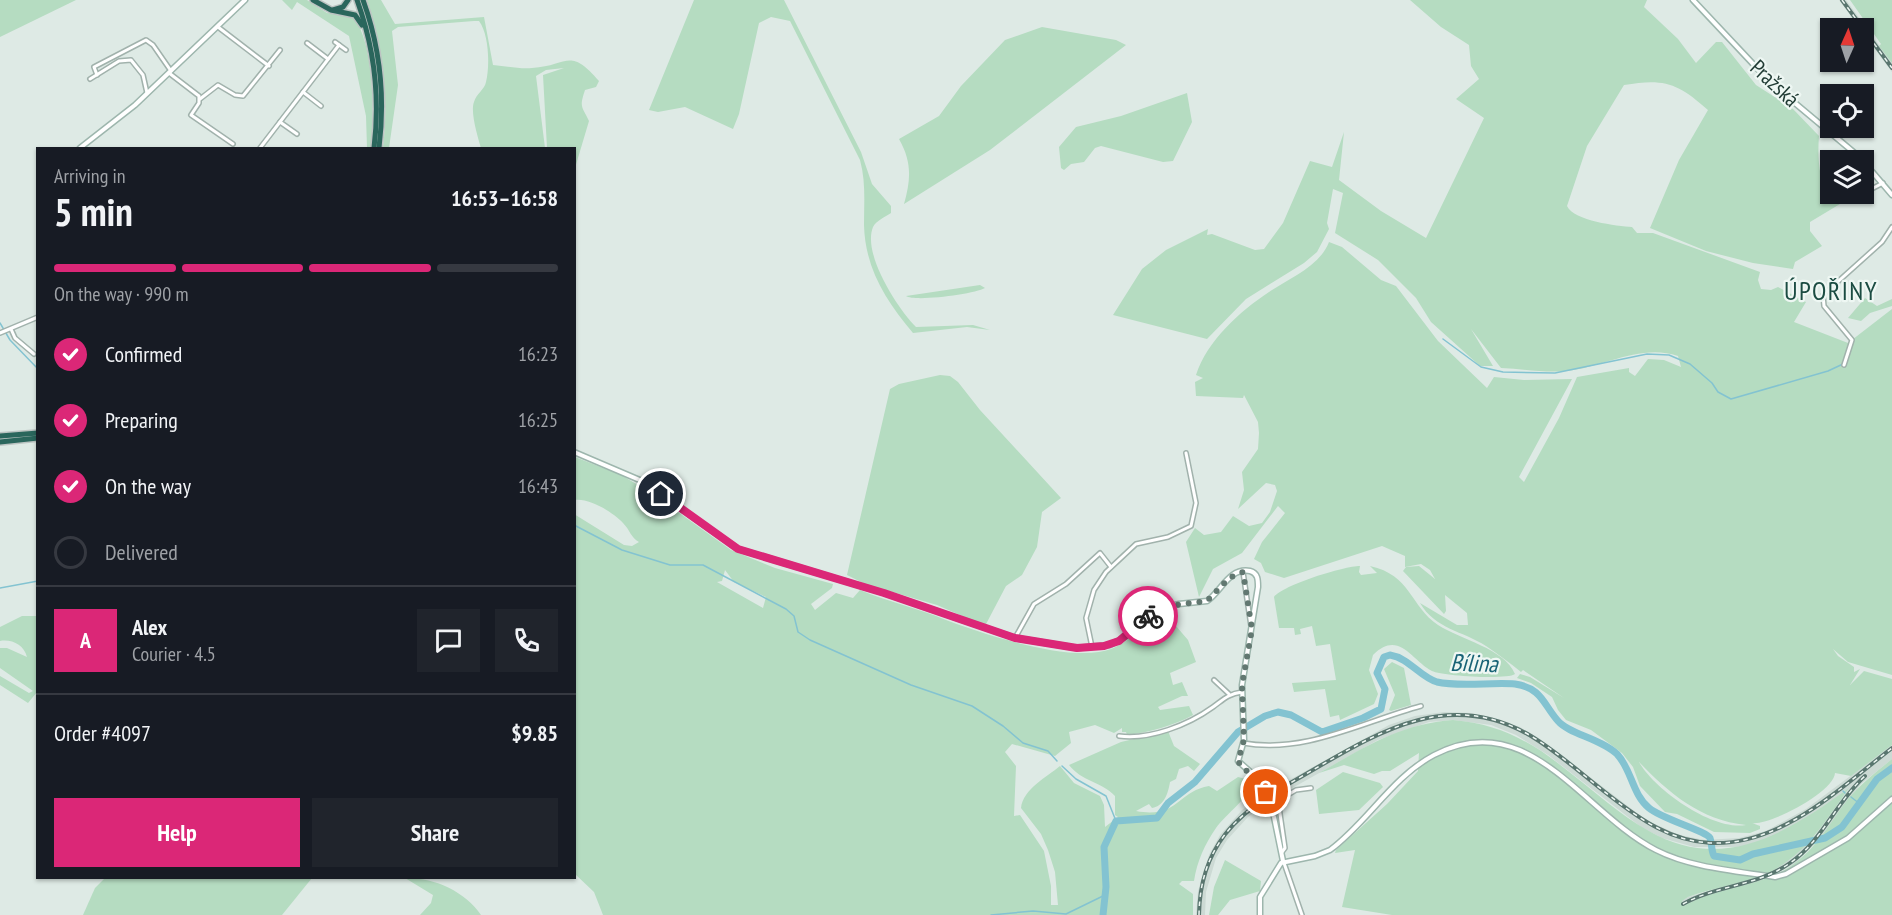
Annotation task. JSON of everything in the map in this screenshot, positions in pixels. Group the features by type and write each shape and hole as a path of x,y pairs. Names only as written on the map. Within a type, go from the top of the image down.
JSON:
{"highway":[{"path":"313,0 331,10 350,12 361,21 376,100"},
{"path":"331,10 343,7 348,0"},
{"path":"357,0 370,48 376,100 374,147"},
{"path":"363,0 374,39 379,70 382,111 379,147"},
{"path":"0,436 36,433"},
{"path":"0,442 36,438"}],"street":[{"path":"81,147 147,93 245,0"},
{"name":"Pražská","path":"1693,0 1771,83 1850,150"},
{"path":"217,26 269,66"},
{"path":"97,75 94,67 146,40 153,45 170,72 200,99"},
{"path":"307,43 328,59"},
{"path":"261,147 337,44 346,50"},
{"path":"233,144 191,116 200,99 218,85 235,95 243,96 280,50"},
{"path":"90,79 119,61 131,60 143,75 147,93"},
{"path":"303,92 321,106"},
{"path":"280,122 297,134"},
{"name":"Pražská","path":"1874,173 1892,195"},
{"path":"1874,188 1883,183"},
{"path":"1844,365 1852,339 1824,306 1823,295 1882,242 1892,227"},
{"path":"0,333 36,318"},
{"path":"10,329 15,338 34,354"},
{"path":"576,453 642,480 738,549 884,593 1015,638 1048,645 1092,647 1110,645 1119,641 1155,610 1207,601 1229,578 1243,572 1254,573 1258,581 1242,692 1244,736 1238,761 1244,769 1260,779 1271,805 1283,861 1302,915"},
{"path":"1092,647 1086,624 1089,604 1100,580 1136,544 1168,537 1191,526 1196,503 1186,453"},
{"path":"1015,638 1034,604 1066,584 1100,553 1111,567"},
{"path":"1243,572 1252,629"},
{"path":"1214,680 1229,694"},
{"path":"1119,736 1128,737 1158,732 1186,723 1213,707 1229,694 1242,692"},
{"path":"1243,743 1264,747 1306,744 1380,717 1421,706"},
{"path":"1260,915 1258,909 1261,896 1277,867 1283,861 1315,856 1330,850 1418,765 1444,750 1470,744 1506,745 1533,755 1629,834 1668,855 1694,863 1775,877 1786,874 1848,838 1892,799"},
{"path":"1271,805 1296,790 1311,788"},
{"path":"1279,807 1285,848 1282,853"}],"shaded area":[{"path":"1839,0 1846,0 1859,18 1852,18"},
{"path":"1874,38 1892,63 1892,72 1874,48"},
{"path":"1444,712 1472,713 1520,727 1553,749 1646,820 1679,835 1705,840 1739,838 1766,831 1806,809 1892,745 1892,759 1861,784 1820,838 1796,863 1762,881 1684,906 1681,901 1688,897 1760,876 1792,858 1816,834 1848,790 1797,824 1769,838 1741,847 1694,847 1662,838 1641,827 1548,755 1516,735 1491,725 1453,720 1429,722 1378,740 1271,800 1248,817 1227,840 1216,858 1206,892 1205,915 1196,915 1198,891 1209,855 1220,835 1242,810 1266,793 1389,725 1415,716"}],"green space":[{"path":"0,0 76,0 0,37"},
{"path":"282,0 307,0 327,13 352,15 360,27 369,60 371,79 373,117 371,147 367,147 366,116 349,36 297,2 292,10"},
{"path":"367,0 381,0 395,24 484,17 493,65 532,68 568,61 581,64 599,81 596,87 585,90 583,96 582,107 589,121 576,165 576,147 547,147 543,75 564,68 546,70 536,76 545,147 481,147 473,106 485,85 488,59 487,42 479,21 398,27 392,31 398,85 389,147 383,147 385,92 381,55"},
{"path":"694,0 784,0 861,152 872,184 891,206 891,213 873,227 871,238 877,266 900,308 916,327 973,325 990,330 967,327 913,333 894,309 879,283 868,256 864,225 864,184 860,160 790,21 771,17 759,23 739,114 733,129 685,107 658,112 649,110"},
{"path":"1410,0 1647,0 1644,7 1678,39 1696,63 1716,42 1722,42 1756,85 1793,109 1819,136 1820,204 1840,204 1810,222 1810,231 1822,246 1795,262 1793,269 1753,263 1706,251 1650,228 1679,160 1708,110 1679,88 1660,83 1624,85 1587,146 1567,206 1571,211 1587,219 1632,227 1637,233 1653,233 1760,272 1758,280 1761,289 1771,290 1778,287 1806,302 1794,322 1848,343 1892,309 1892,675 1848,662 1833,649 1838,656 1854,667 1854,672 1860,669 1850,685 1864,671 1892,679 1892,745 1851,776 1835,773 1832,781 1824,789 1785,814 1752,823 1760,826 1760,829 1750,833 1714,832 1677,814 1665,812 1640,786 1633,767 1622,753 1591,730 1566,720 1552,697 1531,683 1517,678 1520,674 1530,677 1564,698 1523,670 1521,672 1486,646 1433,619 1420,603 1457,625 1468,625 1467,613 1445,595 1446,611 1444,614 1403,571 1406,567 1419,566 1435,579 1430,570 1421,564 1405,567 1405,556 1382,546 1284,578 1265,572 1261,563 1254,559 1262,542 1285,513 1278,506 1242,553 1213,569 1199,597 1186,542 1195,528 1204,535 1221,532 1233,516 1249,526 1262,523 1270,512 1277,491 1275,485 1266,483 1238,509 1244,490 1242,472 1258,449 1258,422 1244,395 1243,398 1196,396 1195,382 1203,378 1196,375 1208,350 1236,318 1269,292 1312,265 1329,242 1342,247 1381,280 1396,286 1438,341 1487,388 1494,377 1524,380 1572,379 1519,477 1524,482 1559,418 1577,377 1629,368 1629,372 1635,376 1648,359 1664,360 1681,367 1678,356 1651,352 1567,371 1501,368 1471,329 1493,366 1480,366 1431,322 1416,298 1378,260 1335,233 1343,193 1333,189 1327,223 1329,229 1317,252 1304,263 1246,299 1207,339 1113,315 1142,269 1166,250 1208,229 1207,235 1212,234 1255,250 1264,249 1283,223 1310,161 1332,167 1344,132 1339,180 1381,211 1426,238 1484,118 1456,99 1479,79 1471,66 1469,45 1441,27","holes":["1639,762 1674,794 1700,811 1729,822 1746,825 1732,825 1717,821 1685,806 1657,784"]},
{"path":"1850,0 1892,0 1892,63 1879,46 1881,44 1874,34 1874,18 1863,18"},
{"path":"1042,27 1116,40 1126,45 990,150 904,204 909,171 906,155 899,139 939,116 961,86 1005,40"},
{"path":"1187,93 1192,122 1173,161 1163,162 1101,146 1095,148 1084,162 1071,164 1064,170 1061,168 1059,147 1076,127 1121,116"},
{"path":"980,285 985,288 958,295 932,298 906,296"},
{"path":"1865,298 1877,306 1892,299 1892,306 1870,313 1861,321 1848,318"},
{"path":"940,375 950,376 958,382 980,410 1061,498 1042,512 1037,547 1022,575 1006,586 985,626 937,605 865,584 847,575 890,389 899,384"},
{"path":"576,457 621,475 650,492 731,550 775,568 833,584 832,588 811,604 815,610 836,593 853,598 860,590 1004,639 1074,653 1095,653 1111,649 1156,620 1174,614 1176,626 1188,640 1196,662 1170,673 1173,685 1182,682 1188,696 1182,696 1158,707 1160,710 1189,706 1193,715 1161,728 1127,735 1126,732 1122,732 1122,728 1114,733 1095,725 1069,732 1071,743 1055,756 1012,744 1005,752 1016,766 1014,816 1020,815 1044,851 1051,886 1051,905 1058,905 1055,872 1041,834 1021,808 1031,789 1060,766 1074,783 1100,796 1104,805 1105,827 1118,817 1115,815 1115,796 1079,775 1069,765 1121,742 1168,731 1174,746 1200,764 1194,771 1188,766 1179,769 1176,779 1170,782 1167,795 1160,805 1152,808 1149,804 1136,811 1161,811 1199,789 1209,786 1217,791 1238,777 1254,781 1249,792 1212,834 1199,860 1194,881 1182,881 1179,884 1193,894 1193,915 603,915 594,892 576,875 576,515 624,545 632,546 639,542 619,519 607,510 594,503 576,500","holes":["725,570 734,582 766,597 763,608 717,582 722,581"]},
{"path":"1360,566 1361,575 1377,573 1370,566 1394,576 1421,609 1438,625 1502,657 1515,674 1488,677 1438,673 1425,666 1405,649 1390,645 1373,655 1369,670 1378,694 1374,704 1340,720 1339,715 1330,717 1325,689 1294,692 1292,683 1336,680 1330,644 1316,646 1312,626 1300,629 1301,634 1295,635 1294,628 1279,628 1274,597 1289,587 1314,577"},
{"path":"22,616 36,616 36,693 28,703 0,685 0,676 29,693 33,691 0,668 0,648 7,648 27,657 17,644 0,641 0,627"},
{"path":"1392,662 1404,668 1411,705 1391,711 1389,710 1395,695 1384,669"},
{"path":"1453,720 1486,726 1515,736 1555,761 1638,825 1677,843 1703,849 1729,848 1754,842 1779,832 1849,788 1812,838 1790,859 1763,875 1688,897 1682,901 1684,906 1711,894 1769,877 1795,863 1817,841 1848,799 1892,759 1892,915 1392,915 1342,907 1355,850 1335,853 1336,850 1387,804 1418,771 1419,753 1390,771 1374,774 1344,765 1319,773 1383,738 1416,726"},
{"path":"1343,772 1380,783 1383,787 1359,810 1319,814 1316,790"},
{"path":"1225,860 1261,881 1260,891 1230,900 1218,915 1209,915 1214,887"},
{"path":"104,879 311,879 282,915 83,915 95,888"},
{"path":"407,879 421,879 448,887 466,899 481,915 420,915 431,903 433,895"}],"waterway":[{"path":"0,323 10,340 36,367"},
{"path":"1443,339 1481,367 1503,372 1555,373 1647,354 1669,355 1690,364 1712,383 1718,392 1731,399 1828,371 1843,364"},
{"path":"576,526 622,550 670,565 703,565 786,609 794,616 798,632 810,640 911,685 972,706 1003,726 1023,743 1048,751 1057,761"},
{"path":"0,588 36,581"},
{"name":"Bílina","path":"1103,915 1106,887 1104,847 1116,821 1157,818 1168,803 1195,782 1238,732 1265,716 1278,712 1291,715 1322,732 1363,718 1381,709 1385,689 1377,673 1384,657 1390,655 1403,660 1437,682 1515,684 1531,689 1537,693 1563,725 1617,754 1626,767 1639,796 1649,808 1707,835 1710,838 1714,856 1740,860 1753,854 1825,838 1842,827 1877,779 1892,768"},
{"path":"1062,766 1076,779 1106,796 1116,821"},
{"path":"1851,797 1860,804"},
{"path":"991,915 1033,911 1066,914 1105,895"}],"railway":[{"path":"1842,0 1892,68"},
{"path":"1199,915 1206,870 1214,851 1238,820 1272,794 1349,749 1407,723 1437,716 1467,715 1499,721 1531,736 1622,805 1657,828 1683,838 1711,843 1737,841 1762,835 1785,825 1808,812 1892,748"},
{"path":"1683,904 1765,876 1790,863 1812,843 1846,797 1865,776"}],"way so far":[{"path":"1148,616 1163,607 1207,601 1232,575 1243,572 1252,629 1242,685 1244,740 1238,761 1240,766 1260,779 1266,792"}],"district":[{"name":"ÚPOŘINY","path":"1831,290"}],"route":[{"path":"661,494 738,549 884,593 988,631 1015,638 1077,648 1104,646 1125,637 1148,616"}]}
